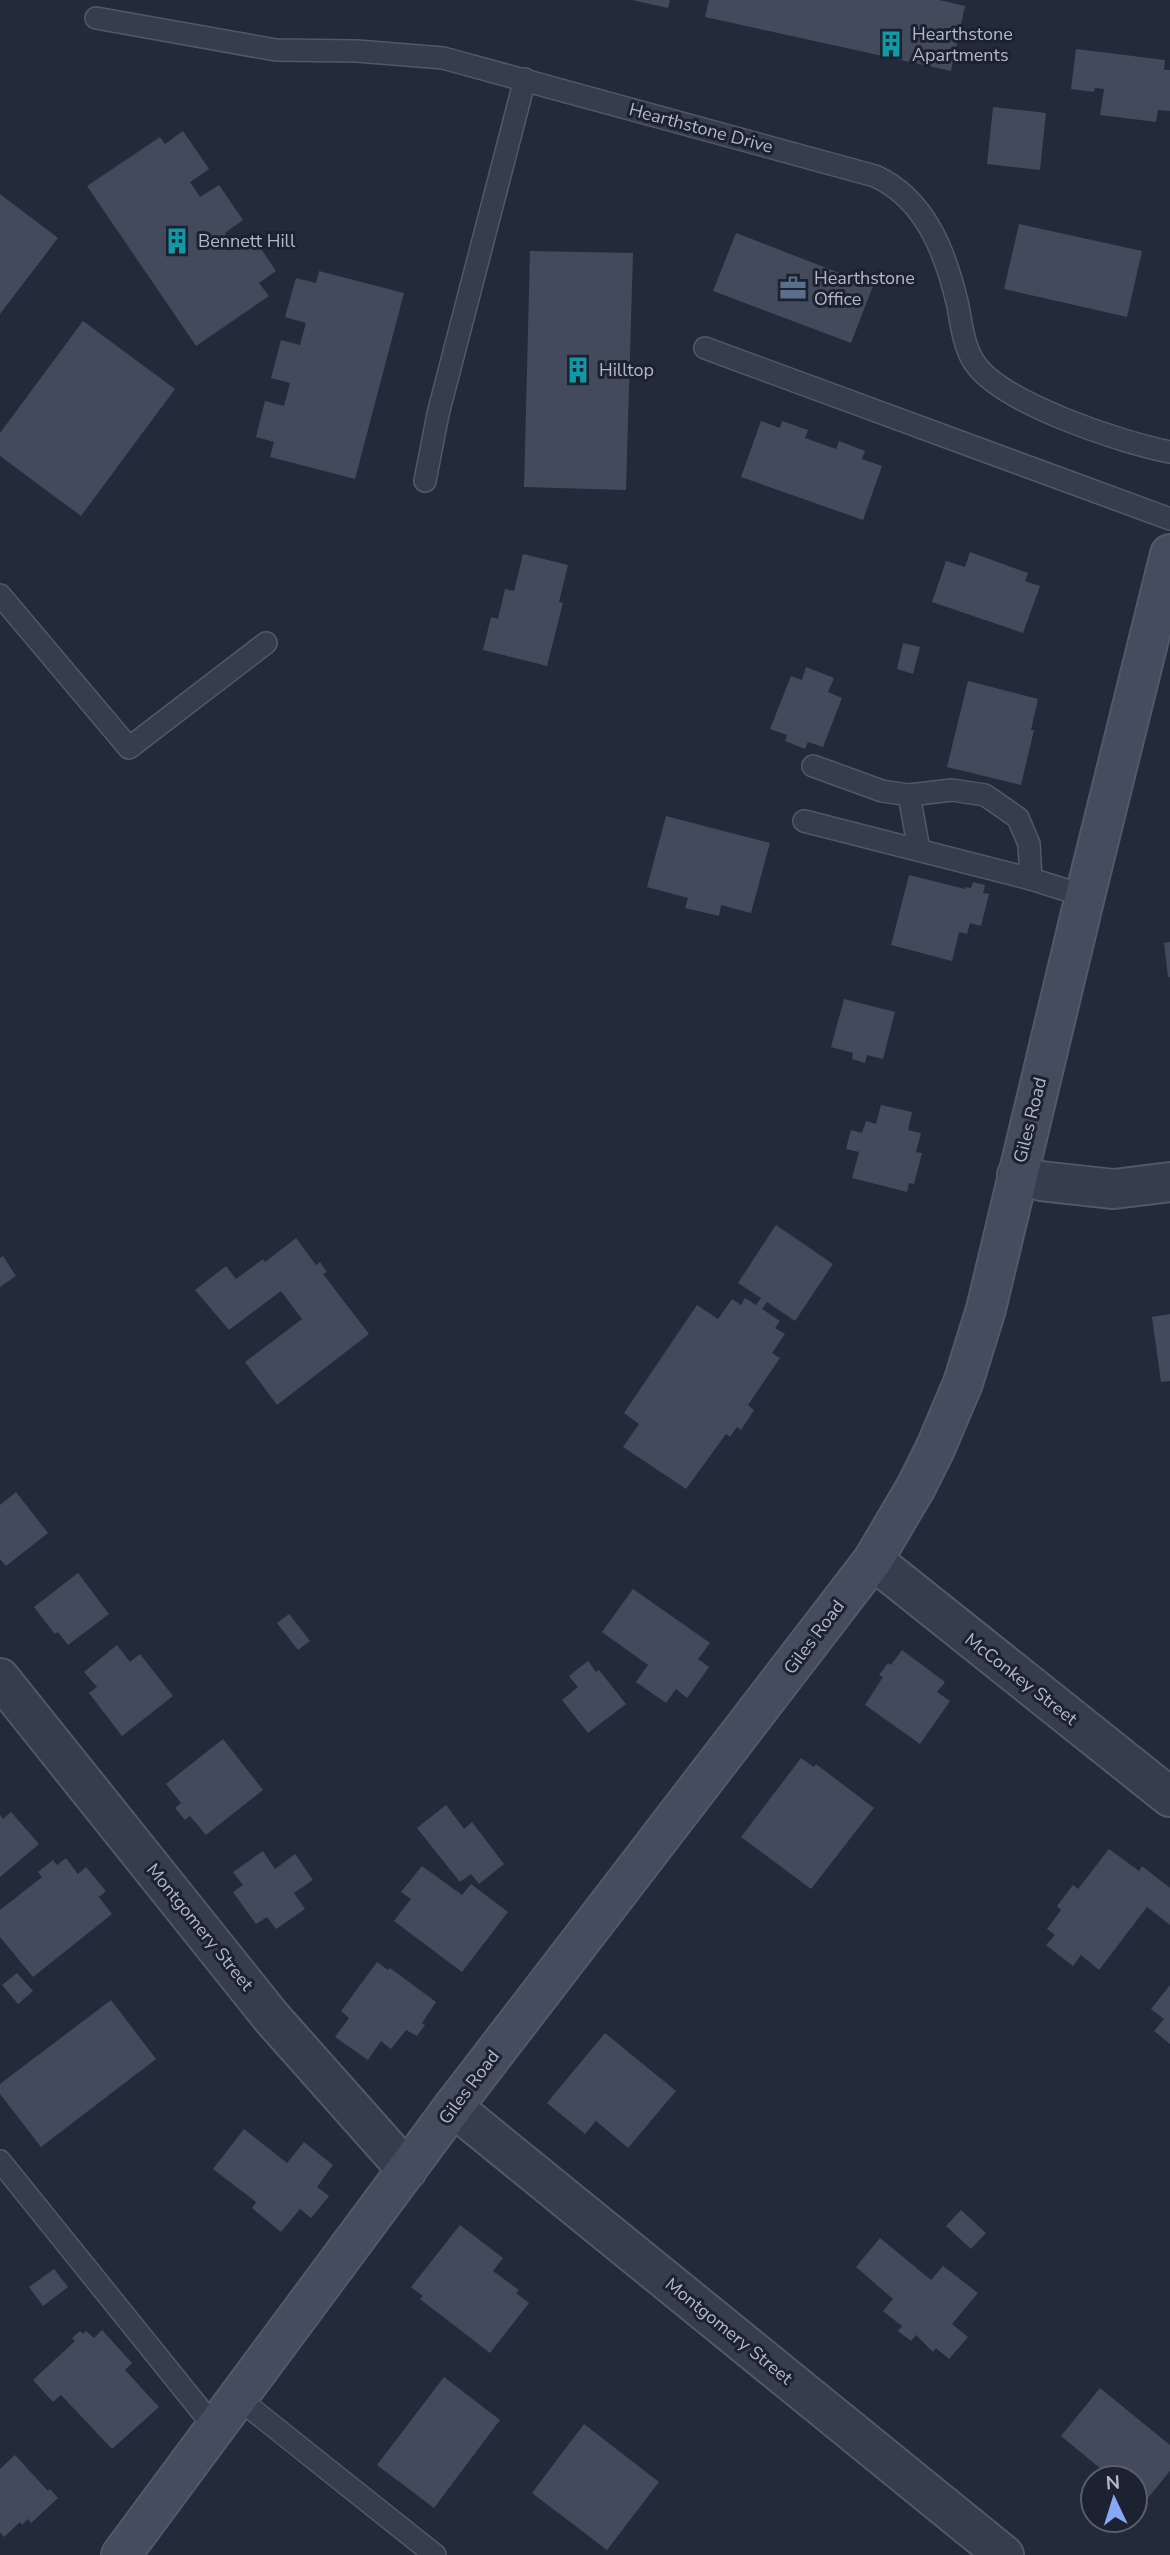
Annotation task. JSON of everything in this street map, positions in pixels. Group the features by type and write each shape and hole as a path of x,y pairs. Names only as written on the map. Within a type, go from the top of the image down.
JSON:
{"street":[{"name":"Giles Road","path":"121,2555 453,2108 873,1560 916,1487 941,1437 963,1383 986,1309 1170,554"},
{"path":"1017,1175 1041,1181 1114,1189 1170,1182"},
{"name":"McConkey Street","path":"873,1560 1170,1797"},
{"name":"Montgomery Street","path":"0,1678 272,2018 407,2170"},
{"name":"Montgomery Street","path":"453,2108 1004,2555"}],"lane":[{"name":"Hearthstone Drive","path":"96,18 276,50 357,51 443,58 888,182 913,201 935,235 954,289 973,361 988,378 1026,401 1078,424 1106,435 1170,452"},
{"path":"425,481 438,414 525,79"},
{"path":"705,348 1170,520"},
{"path":"0,595 129,748 266,643"},
{"path":"813,766 882,791 909,795 952,790 985,795 1018,818 1029,844 1031,878"},
{"path":"909,795 919,850"},
{"path":"804,821 1031,878 1085,896"},
{"path":"0,2161 227,2413 435,2555"}],"building":[{"path":"632,0 670,0 668,8"},
{"name":"Hearthstone Apartments","path":"709,0 939,0 965,6 951,71 705,17"},
{"path":"1076,49 1165,60 1164,70 1170,70 1170,111 1158,110 1156,122 1100,115 1104,89 1095,88 1094,92 1071,89"},
{"path":"993,107 1046,113 1040,170 987,164"},
{"name":"Bennett Hill","path":"183,131 209,169 190,182 200,197 219,185 243,220 225,233 235,247 252,235 276,271 259,283 269,296 196,346 87,186 160,137 165,144"},
{"path":"0,194 58,238 0,314"},
{"path":"1019,224 1142,251 1127,317 1004,289"},
{"name":"Hearthstone Office","path":"736,233 873,286 851,343 713,291"},
{"name":"Hilltop","path":"530,251 633,253 626,490 524,487"},
{"name":"Bennett Hill","path":"319,271 404,293 355,479 270,457 274,442 256,437 265,401 284,406 290,383 271,378 281,340 300,345 306,323 285,317 296,278 316,283"},
{"path":"83,321 175,389 81,516 0,456 0,433"},
{"path":"761,421 780,428 782,421 808,430 805,438 836,449 839,441 865,451 862,459 882,466 863,520 741,477"},
{"path":"970,552 1028,573 1025,581 1040,586 1023,633 932,602 946,561 965,567"},
{"path":"523,554 568,565 559,602 563,603 547,666 483,650 491,617 498,619 505,589 514,591"},
{"path":"903,643 920,647 913,674 897,669"},
{"path":"806,667 834,678 828,692 842,698 823,747 808,742 805,749 785,741 787,735 770,729 791,676 802,680"},
{"path":"968,681 1038,699 1021,785 947,767"},
{"path":"666,816 770,843 751,913 721,905 719,916 685,908 688,898 647,887"},
{"path":"909,875 965,889 971,888 973,882 985,885 983,893 989,894 981,926 970,923 967,934 959,932 952,961 891,945"},
{"path":"1170,942 1170,977 1168,977 1164,943"},
{"path":"844,999 895,1012 883,1059 867,1055 865,1063 852,1059 853,1053 831,1047"},
{"path":"881,1105 912,1112 908,1130 921,1133 916,1152 922,1153 914,1184 909,1183 907,1192 852,1178 859,1152 846,1149 851,1130 862,1133 866,1121 876,1124"},
{"path":"776,1225 833,1264 795,1321 767,1302 762,1309 780,1321 775,1328 785,1334 772,1353 780,1358 748,1405 754,1410 741,1430 737,1427 730,1437 726,1434 686,1489 623,1447 639,1424 624,1413 697,1305 718,1319 732,1299 741,1305 745,1298 756,1305 761,1298 738,1283"},
{"path":"296,1238 316,1265 320,1262 327,1272 323,1274 369,1334 277,1405 245,1362 302,1319 281,1291 229,1330 195,1290 226,1266 236,1279 263,1259 265,1262"},
{"path":"3,1256 16,1276 0,1287 0,1258"},
{"path":"1170,1314 1170,1381 1161,1382 1152,1317"},
{"path":"16,1492 48,1533 6,1566 0,1559 0,1505"},
{"path":"78,1573 109,1614 68,1645 58,1632 55,1634 34,1607"},
{"path":"633,1589 710,1643 698,1659 709,1667 687,1698 676,1689 666,1703 636,1682 648,1665 602,1632"},
{"path":"289,1614 310,1641 298,1650 277,1623"},
{"path":"117,1645 130,1662 140,1654 173,1696 122,1736 89,1693 97,1687 84,1672"},
{"path":"902,1650 945,1682 937,1692 950,1701 920,1744 865,1705 883,1677 879,1675"},
{"path":"588,1661 596,1672 599,1670 626,1704 588,1733 562,1700 578,1687 569,1676"},
{"path":"223,1739 263,1790 206,1835 190,1816 185,1820 175,1808 181,1803 166,1784"},
{"path":"801,1758 814,1767 816,1764 874,1808 811,1889 741,1837"},
{"path":"446,1805 464,1829 472,1822 504,1864 479,1884 471,1874 460,1882 417,1828"},
{"path":"11,1812 39,1844 0,1877 0,1815 3,1819"},
{"path":"1109,1849 1139,1871 1142,1866 1170,1888 1170,1925 1147,1907 1099,1970 1081,1955 1073,1966 1046,1945 1055,1935 1047,1929 1061,1910 1057,1906 1073,1885 1078,1889"},
{"path":"263,1851 275,1869 295,1854 313,1880 294,1893 305,1909 276,1929 267,1917 256,1924 233,1892 243,1885 233,1872"},
{"path":"66,1858 78,1874 86,1867 106,1891 99,1897 112,1914 33,1977 0,1937 0,1910 42,1877 38,1872 53,1860 57,1865"},
{"path":"422,1866 462,1895 471,1884 508,1912 462,1972 394,1921 411,1899 401,1892"},
{"path":"377,1962 388,1970 390,1968 436,2002 417,2036 406,2030 391,2049 381,2041 368,2060 335,2037 349,2018 341,2011"},
{"path":"17,1973 33,1991 18,2004 2,1985"},
{"path":"1170,1985 1170,2044 1154,2031 1164,2019 1151,2009"},
{"path":"111,2000 156,2059 41,2147 0,2094 0,2084"},
{"path":"605,2033 676,2091 628,2148 596,2121 585,2134 547,2103"},
{"path":"244,2129 287,2163 304,2142 333,2165 317,2187 329,2196 311,2218 300,2209 281,2232 252,2208 256,2202 213,2169"},
{"path":"961,2210 986,2233 971,2249 946,2226"},
{"path":"460,2225 503,2258 493,2271 519,2290 516,2293 529,2303 490,2353 420,2299 423,2296 411,2287"},
{"path":"880,2238 931,2280 943,2266 978,2293 952,2324 968,2337 949,2359 936,2348 933,2352 916,2335 911,2341 898,2331 902,2326 883,2311 893,2299 856,2267"},
{"path":"54,2269 68,2287 43,2306 29,2287"},
{"path":"102,2330 132,2363 125,2370 159,2407 112,2449 61,2395 53,2402 33,2380 75,2341 72,2338 80,2331 83,2334 86,2331 94,2338"},
{"path":"444,2377 500,2420 434,2508 377,2465"},
{"path":"1100,2388 1170,2445 1170,2471 1149,2497 1149,2464 1095,2464 1061,2436"},
{"path":"584,2424 659,2482 607,2550 532,2493"},
{"path":"15,2455 48,2491 50,2489 58,2498 31,2523 28,2519 22,2525 20,2522 4,2537 0,2532 0,2469"}],"place":[{"name":"Hearthstone Apartments","path":"891,44"},
{"name":"Bennett Hill","path":"177,241"},
{"name":"Hearthstone Office","path":"793,288"},
{"name":"Hilltop","path":"578,370"}]}
